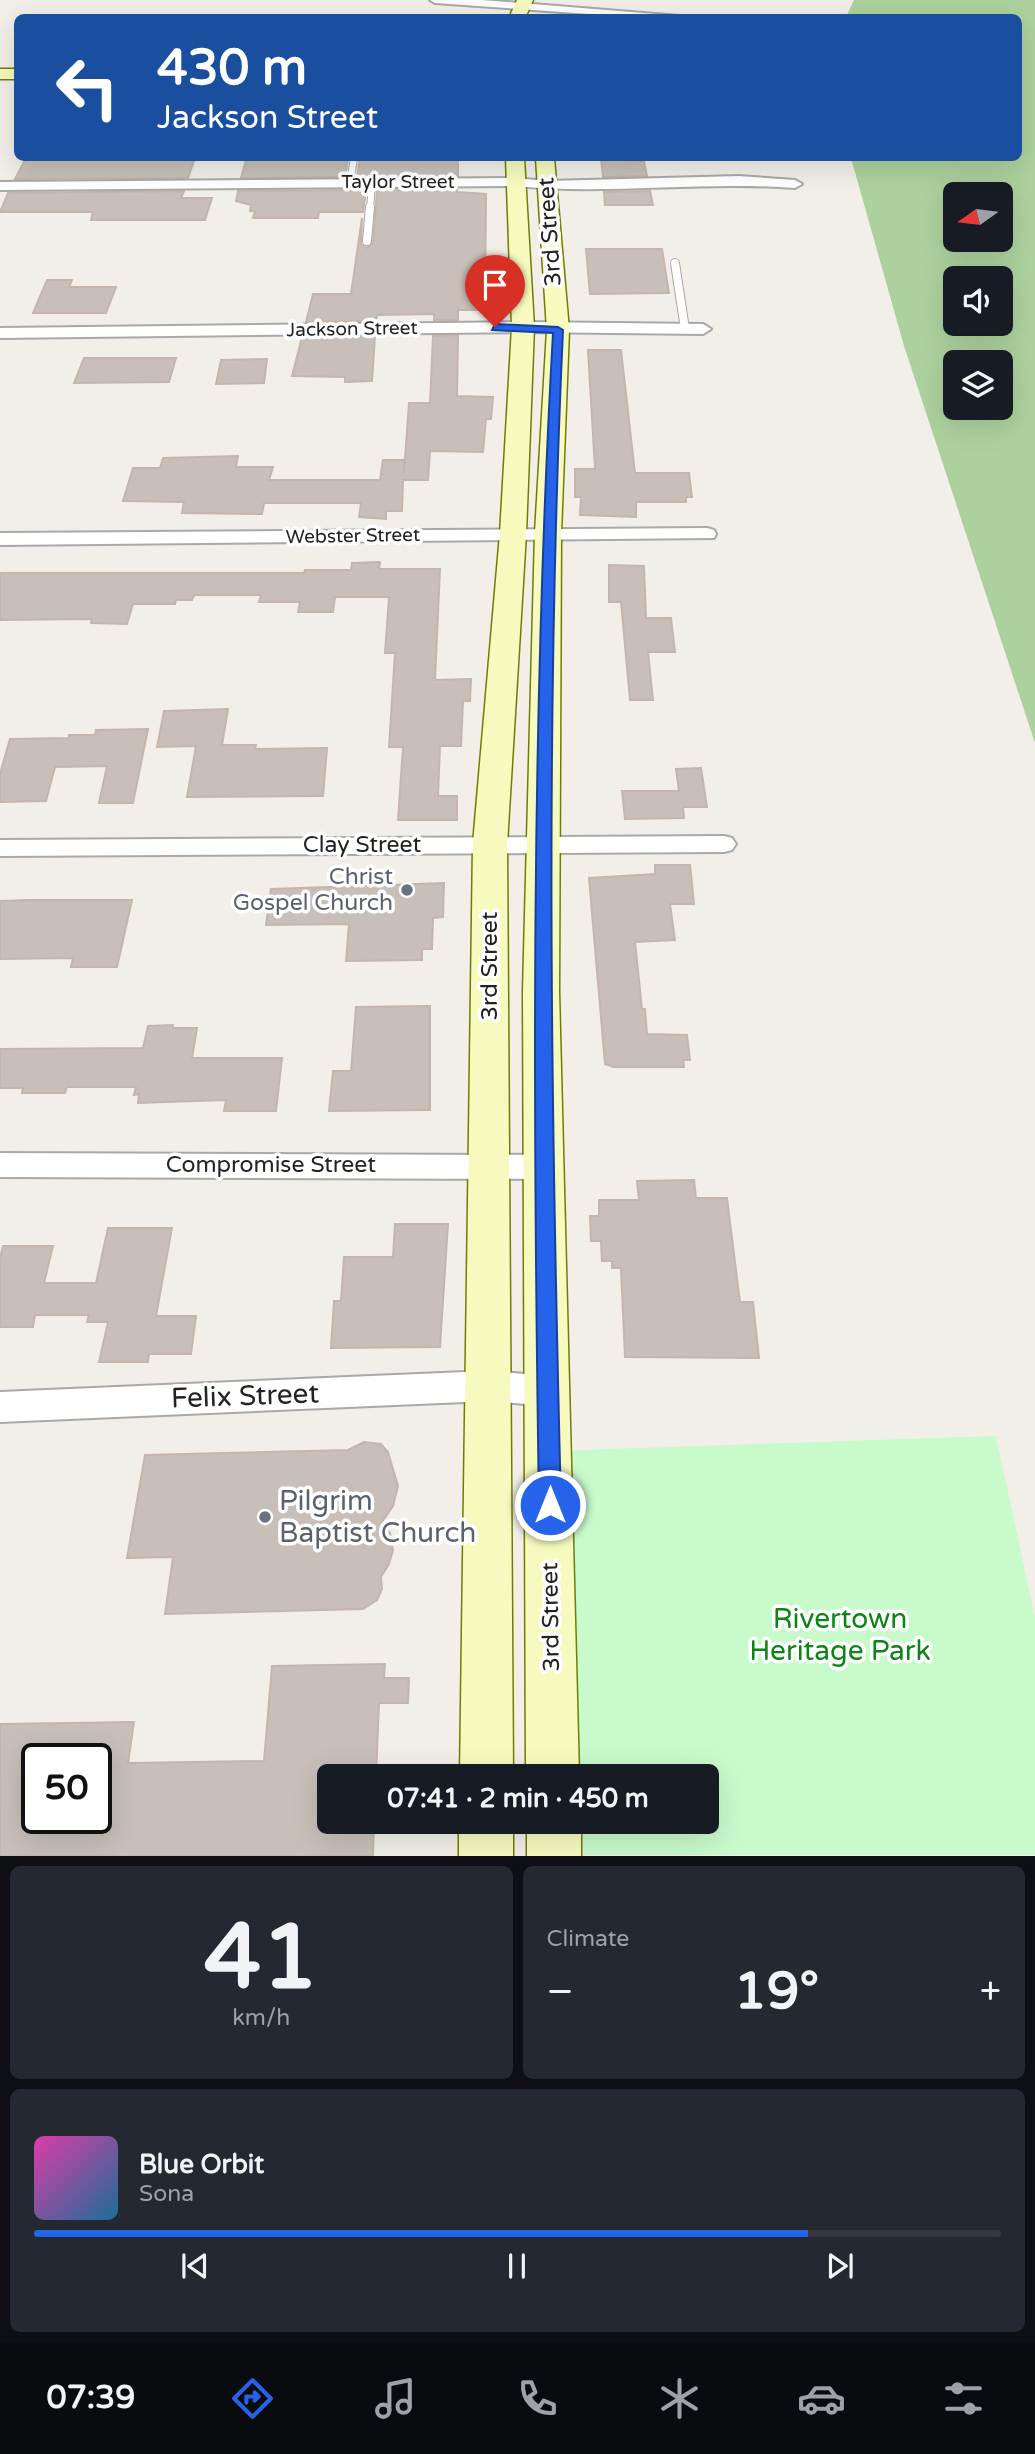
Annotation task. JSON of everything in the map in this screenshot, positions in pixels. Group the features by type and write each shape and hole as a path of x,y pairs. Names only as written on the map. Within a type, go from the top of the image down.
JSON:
{"main road":[{"name":"3rd Street","path":"486,1764 491,844 513,534 523,327 515,161"},
{"name":"3rd Street","path":"545,161 557,329 548,533 542,845 543,1167 549,1391 553,1764"},
{"path":"486,1834 486,1856"},
{"path":"554,1834 554,1856"}],"street":[{"path":"435,0 639,14"},
{"name":"Taylor Street","path":"0,186 515,181 547,185 738,180 795,184"},
{"name":"Jackson Street","path":"0,333 523,327 703,329"},
{"name":"Webster Street","path":"0,539 548,533 707,534"},
{"name":"Clay Street","path":"0,848 724,844"},
{"name":"Compromise Street","path":"0,1165 543,1167"},
{"name":"Felix Street","path":"0,1407 489,1385 549,1391"}],"lane":[{"path":"350,183 354,161"},
{"path":"367,241 372,183"},
{"path":"675,263 685,329"}],"green space":[{"path":"854,0 1035,0 1035,743 904,346 852,161 1022,161 1022,14 847,14"},
{"name":"Rivertown Heritage Park","path":"996,1436 1035,1617 1035,1855 544,1855 544,1834 719,1834 719,1764 545,1764 549,1451"}],"building":[{"path":"24,161 194,161 188,178 15,179"},
{"path":"246,161 348,161 345,177 241,178"},
{"path":"360,161 458,161 458,176 357,177"},
{"path":"601,161 644,162 647,176 603,177"},
{"path":"457,189 457,192 486,194 485,310 458,310 458,320 434,320 434,314 377,315 376,321 306,322 313,294 351,294 362,218 361,244 367,248 373,242 377,190"},
{"path":"366,190 363,212 319,212 318,218 253,218 255,211 250,211 251,205 236,201 238,191"},
{"path":"184,191 181,198 212,198 205,220 91,220 93,212 0,212 8,193"},
{"path":"650,191 653,205 605,205 604,192"},
{"path":"586,249 662,249 669,293 590,294"},
{"path":"47,280 72,280 69,287 116,287 106,313 33,313"},
{"path":"458,335 457,396 493,397 491,419 486,419 483,452 430,451 428,480 403,480 402,511 386,511 386,519 359,517 361,503 264,503 262,514 182,513 184,502 123,501 133,468 160,468 163,458 238,456 236,467 273,467 269,480 380,480 383,460 404,460 404,473 409,403 430,403 433,336"},
{"path":"375,336 372,381 345,382 345,377 292,376 302,337"},
{"path":"588,350 621,350 635,473 689,473 692,497 686,497 686,502 636,502 636,517 580,515 581,497 575,497 575,469 595,469"},
{"path":"84,358 176,358 169,382 74,383"},
{"path":"267,359 264,383 216,384 221,360"},
{"path":"380,562 379,569 440,569 435,680 471,679 470,701 463,701 461,746 440,746 438,796 457,796 457,820 398,820 403,747 389,747 395,653 385,653 389,597 335,597 333,612 298,612 300,602 259,602 261,595 194,595 192,600 176,600 175,604 133,604 127,624 91,623 92,619 0,620 0,573 304,573 305,570 351,570 352,563"},
{"path":"609,565 644,566 646,618 671,618 675,652 648,652 653,700 630,700 621,602 609,602"},
{"path":"228,709 222,745 256,745 255,749 327,748 323,796 187,797 196,746 157,747 164,711"},
{"path":"148,729 133,803 99,803 107,766 55,767 46,801 0,802 0,774 10,739 69,738 69,735 95,735 96,730"},
{"path":"701,768 707,807 683,807 684,818 625,819 622,791 679,791 676,769"},
{"path":"655,865 690,865 694,904 670,904 675,940 635,942 642,1009 645,1009 647,1034 687,1035 690,1060 683,1060 684,1067 613,1067 605,1064 589,878 655,874"},
{"path":"444,883 443,917 433,918 432,949 422,949 422,960 346,961 349,924 266,925 271,889"},
{"path":"132,900 117,967 71,967 73,958 0,959 0,901"},
{"path":"430,1006 430,1110 329,1111 333,1071 351,1071 356,1007"},
{"path":"173,1025 173,1028 197,1028 192,1058 282,1058 276,1111 224,1111 226,1100 138,1103 139,1094 134,1095 136,1087 67,1087 65,1093 22,1093 23,1088 0,1088 0,1049 143,1048 148,1026"},
{"path":"694,1180 696,1198 727,1198 740,1302 753,1302 759,1358 625,1357 621,1268 612,1268 612,1261 602,1261 601,1241 591,1241 590,1216 599,1216 599,1200 639,1200 637,1181"},
{"path":"395,1224 448,1224 440,1347 331,1348 334,1301 341,1301 344,1257 393,1257"},
{"path":"108,1228 172,1228 156,1316 196,1316 191,1354 149,1354 148,1362 99,1362 108,1322 87,1322 89,1315 35,1315 33,1327 0,1327 0,1258 3,1246 53,1246 44,1283 96,1283"},
{"path":"364,1442 381,1444 388,1452 398,1486 393,1506 382,1522 390,1533 393,1550 381,1577 382,1589 377,1600 363,1609 165,1614 173,1557 127,1558 145,1455 348,1450"},
{"path":"385,1664 384,1678 409,1678 408,1703 379,1703 376,1764 317,1764 317,1834 374,1834 373,1856 0,1856 0,1724 134,1722 128,1763 264,1761 272,1666"}],"place":[{"name":"Christ Gospel Church","path":"407,890"},
{"name":"Pilgrim Baptist Church","path":"265,1517"}],"route":[{"path":"495,327 558,330 548,533 541,991 550,1505"}]}
